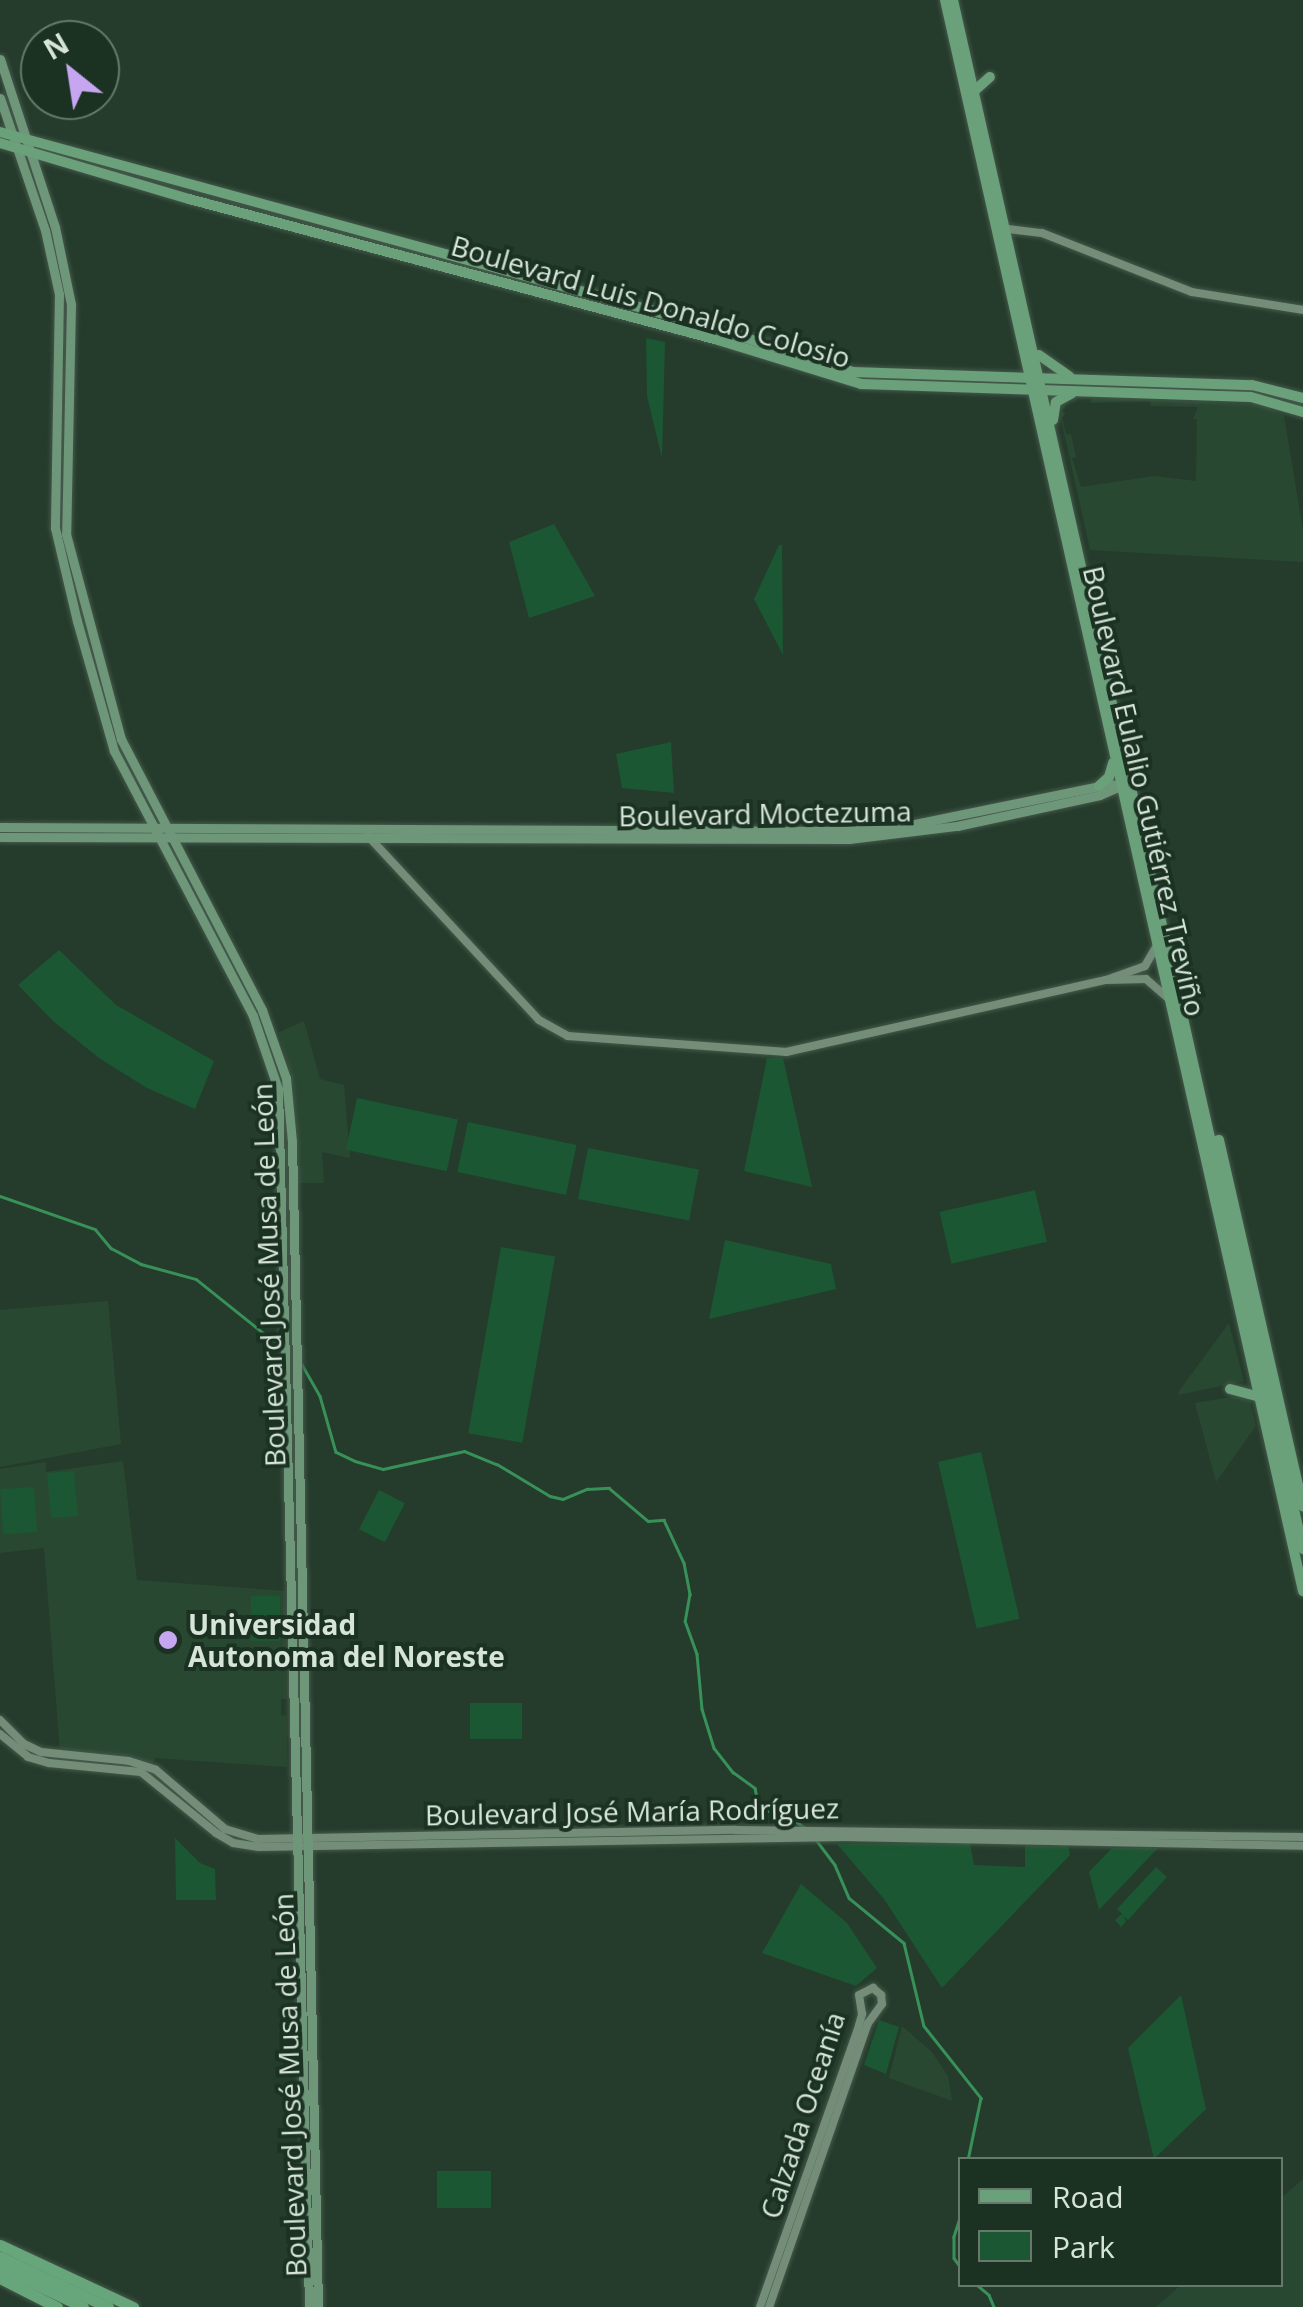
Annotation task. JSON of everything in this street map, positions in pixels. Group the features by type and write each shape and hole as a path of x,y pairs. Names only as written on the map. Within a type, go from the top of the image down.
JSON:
{"highway":[{"path":"0,2245 132,2307"},
{"path":"0,2257 83,2302"},
{"path":"0,2268 59,2302"},
{"path":"3,2283 59,2302 111,2307"},
{"path":"99,2292 111,2307"}],"main road":[{"name":"Boulevard Eulalio Gutiérrez Treviño","path":"945,0 958,54 982,117 1008,230 1056,501 1137,820 1303,1549"},
{"name":"Boulevard Eulalio Gutiérrez Treviño","path":"953,0 972,72 983,168 1030,354"},
{"path":"958,54 972,72"},
{"name":"Boulevard José Musa de León","path":"0,59 15,140 54,227 71,304 68,546 121,738 268,1023 282,1058 292,1142 300,1843"},
{"path":"972,94 990,78"},
{"name":"Boulevard José Musa de León","path":"0,98 46,230 59,294 55,515 58,553 111,742 254,1016 276,1076 281,1123 303,1961 318,2307"},
{"name":"Boulevard Luis Donaldo Colosio","path":"0,143 15,140 708,326 853,372 1011,376 1092,389 1262,398 1303,412"},
{"name":"Boulevard Luis Donaldo Colosio","path":"15,140 189,199 718,340 861,384 1075,378 1252,385 1303,398"},
{"path":"983,168 1000,224 1008,230 1004,258"},
{"path":"1011,376 1020,371 1030,354 1075,378"},
{"name":"Boulevard Eulalio Gutiérrez Treviño","path":"1036,382 1052,426 1118,757 1120,786 1303,1591"},
{"path":"1190,394 1193,388 1241,390 1252,385"},
{"path":"1052,426 1059,398 1092,389"},
{"path":"1056,501 1066,490"},
{"path":"1099,786 1112,773 1118,757"},
{"name":"Boulevard Moctezuma","path":"0,837 362,828 845,831 952,818 1099,786 1120,786"},
{"path":"1120,786 1137,820"},
{"name":"Boulevard Moctezuma","path":"170,832 372,840 867,838 957,826 1100,794 1120,786"},
{"name":"Boulevard Moctezuma","path":"0,826 157,833"},
{"name":"Boulevard Eulalio Gutiérrez Treviño","path":"1211,1142 1219,1140 1303,1508"},
{"path":"1254,1380 1259,1358"},
{"path":"1230,1389 1258,1397"},
{"name":"Boulevard José Musa de León","path":"303,1961 302,2096 309,2307"},
{"path":"302,2096 312,2130"}],"street":[{"path":"1008,230 1042,233 1192,292 1303,310"},
{"path":"362,828 552,1030 604,1040 786,1052 1106,980 1145,966 1156,947"},
{"path":"1106,980 1146,979 1168,998"},
{"name":"Boulevard José María Rodríguez","path":"0,1720 24,1744 41,1752 138,1763 156,1770 234,1834 300,1843"},
{"name":"Boulevard José María Rodríguez","path":"0,1734 28,1757 49,1764 119,1768 150,1776 233,1843 774,1834 1303,1837"},
{"name":"Boulevard José María Rodríguez","path":"834,1834 1303,1846"},
{"name":"Calzada Oceanía","path":"760,2307 857,2032 862,2014 859,1995 872,1988 881,1995 882,2004 868,2022 768,2307"}],"shaded area":[{"path":"1079,396 1266,405 1284,416 1303,530 1303,562 1090,550 1061,419 1061,412 1066,413 1062,418 1066,434 1071,434 1076,457 1072,458 1081,487 1154,476 1196,481 1197,419 1193,419 1198,407 1151,406 1150,401 1091,403 1091,398 1078,398 1074,403 1072,398"},
{"path":"304,1021 320,1079 344,1085 350,1158 322,1152 324,1183 297,1183 293,1084 279,1032"},
{"path":"108,1301 121,1444 0,1467 0,1310"},
{"path":"1229,1323 1244,1381 1178,1395 1179,1391"},
{"path":"1248,1394 1256,1426 1216,1482 1195,1403"},
{"name":"Universidad Autonoma del Noreste","path":"123,1461 137,1580 285,1591 286,1699 281,1699 281,1715 286,1716 287,1767 155,1758 153,1764 60,1752 44,1548 0,1553 0,1469 46,1462 46,1472"},
{"path":"902,2026 932,2052 948,2076 952,2101 889,2078"},
{"path":"1303,2179 1303,2307 1156,2307 1179,2287 1283,2287 1283,2196"}],"green space":[{"path":"646,338 665,342 662,458 647,396"},
{"path":"554,524 595,596 529,618 509,542"},
{"path":"782,545 783,655 754,599"},
{"path":"671,742 674,793 622,788 616,754"},
{"path":"59,950 116,1005 214,1061 195,1109 147,1088 99,1058 53,1021 18,985"},
{"path":"767,1058 783,1058 812,1187 744,1171"},
{"path":"357,1098 458,1119 447,1171 346,1150"},
{"path":"468,1122 577,1145 566,1195 457,1172"},
{"path":"588,1148 699,1170 689,1221 578,1199"},
{"path":"1035,1190 1047,1242 951,1264 940,1212"},
{"path":"725,1240 831,1264 836,1289 709,1319"},
{"path":"501,1247 555,1257 522,1443 468,1433"},
{"path":"981,1452 1019,1619 977,1629 938,1462"},
{"path":"74,1471 78,1516 51,1518 47,1473"},
{"path":"34,1487 37,1532 3,1534 0,1489"},
{"path":"379,1490 405,1503 385,1542 359,1529"},
{"path":"251,1596 280,1596 280,1641 251,1641"},
{"path":"470,1703 522,1703 522,1739 470,1739"},
{"path":"175,1838 200,1863 215,1869 216,1900 176,1900"},
{"path":"970,1843 974,1865 1025,1867 1025,1846 1068,1846 1070,1855 942,1988 884,1899 837,1844"},
{"path":"1112,1848 1158,1848 1099,1910 1089,1872"},
{"path":"1156,1867 1167,1877 1128,1920 1123,1916 1126,1921 1121,1927 1115,1920 1122,1914 1117,1909"},
{"path":"801,1884 847,1923 877,1968 856,1986 762,1953"},
{"path":"1181,1995 1206,2109 1156,2157 1154,2157 1128,2048"},
{"path":"879,2020 899,2027 886,2074 864,2065"},
{"path":"437,2171 491,2171 491,2208 437,2208"}],"waterway":[{"path":"0,1196 95,1229 111,1248 141,1264 196,1279 281,1347"},
{"path":"300,1361 320,1396 336,1452 355,1461 383,1469 464,1451 497,1464 550,1496 563,1499 587,1489 609,1488 648,1521 664,1520 684,1563 690,1594 685,1621 697,1654 702,1709 714,1748 733,1772 755,1788 759,1808 790,1817 805,1828"},
{"path":"817,1841 835,1865 849,1898 904,1943 924,2026 981,2098 969,2157"},
{"path":"958,2224 954,2237 954,2258 958,2264"},
{"path":"980,2287 994,2307"}],"place":[{"name":"Universidad Autonoma del Noreste","path":"168,1640"}]}
